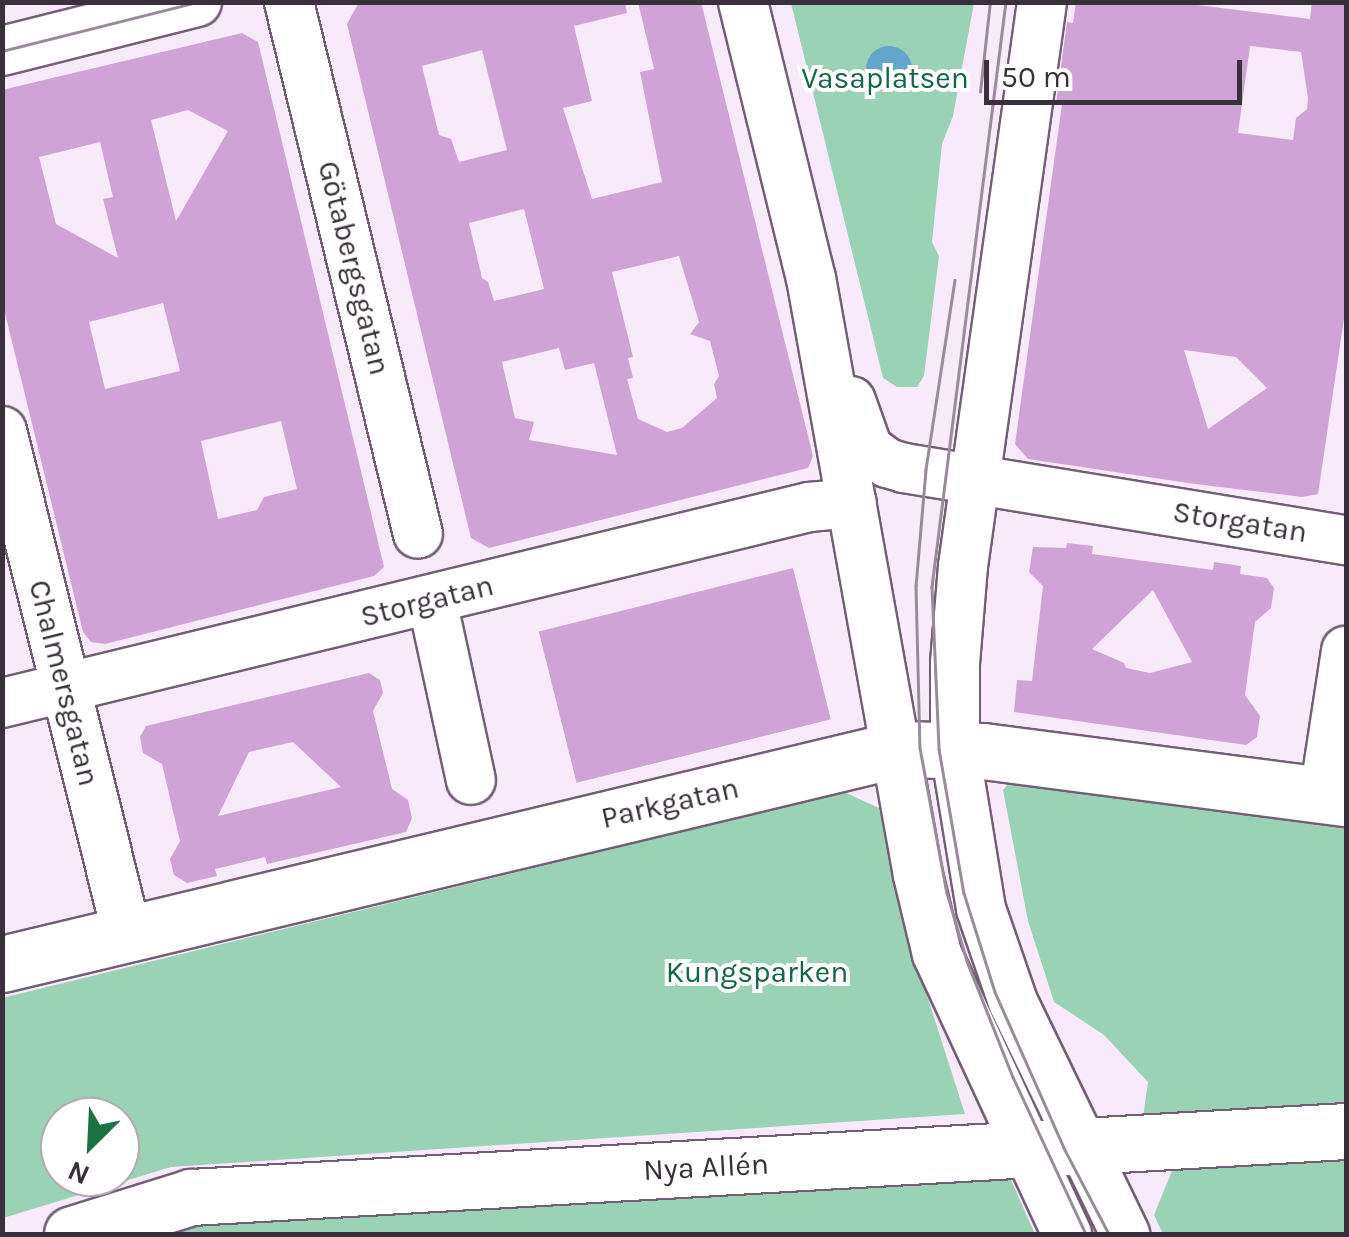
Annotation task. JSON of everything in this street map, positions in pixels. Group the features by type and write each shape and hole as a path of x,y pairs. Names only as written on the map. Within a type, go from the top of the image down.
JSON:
{"main road":[{"name":"Parkgatan","path":"2,964 898,750 956,750 1335,796"},
{"name":"Nya Allén","path":"72,1234 191,1197 1346,1131"}],"street":[{"path":"2,50 197,2"},
{"name":"Götabergsgatan","path":"289,2 418,534"},
{"path":"743,2 810,278 918,876 938,954 1067,1234"},
{"path":"1042,2 987,479 964,566 955,662 956,750 981,909 1013,1002 1125,1234"},
{"path":"810,278 826,310 868,449 887,463 904,468 987,479"},
{"name":"Chalmersgatan","path":"2,432 128,934"},
{"name":"Storgatan","path":"987,479 1346,540"},
{"name":"Storgatan","path":"964,566 980,535 996,524 1075,495"},
{"name":"Storgatan","path":"2,704 809,507 852,503"},
{"path":"432,600 471,780"},
{"path":"1335,796 1346,651"}],"green space":[{"name":"Vasaplatsen","path":"791,3 974,3 953,116 942,144 932,242 939,256 924,376 917,387 897,387 883,378"},
{"path":"1008,784 1346,826 1346,1105 1143,1117 1148,1082 1104,1035 1054,1002 1028,921 1003,790"},
{"name":"Kungsparken","path":"844,792 879,808 915,958 965,1114 171,1167 140,1176 140,1097 40,1097 40,1197 72,1197 3,1218 2,998"},
{"path":"999,1153 1035,1234 161,1234 253,1210"},
{"path":"1346,1159 1346,1234 1163,1234 1154,1215 1174,1166"}],"water":[{"path":"889,46 905,53 912,69 905,85 889,92 873,85 866,69 873,53"}],"building":[{"path":"359,2 625,2 627,13 574,26 592,101 563,108 592,199 662,182 640,72 654,69 638,2 701,2 813,456 808,468 489,548 471,538 347,24","holes":["482,50 507,150 459,162 451,139 439,135 422,66","524,209 544,289 494,301 488,282 482,278 469,223","679,256 699,322 690,334 710,341 719,376 714,384 717,398 682,428 667,432 638,419 627,379 633,378 628,358 633,357 612,272","559,348 565,370 594,363 617,455 529,440 534,422 515,418 502,362"]},
{"path":"1076,2 1173,2 1310,19 1312,2 1346,2 1346,305 1318,494 1302,497 1028,459 1015,444 1062,104 1056,103 1067,22 1073,23","holes":["1250,46 1301,52 1308,98 1307,109 1296,118 1293,140 1238,133","1184,350 1236,357 1267,388 1208,429"]},
{"path":"242,33 258,42 384,567 374,576 105,644 91,642 83,632 2,301 2,90","holes":["188,110 228,131 176,221 151,120","100,142 113,197 103,199 118,258 56,224 39,157","163,303 180,371 105,389 89,322","281,421 297,489 264,497 257,510 218,519 201,441"]},
{"path":"1067,543 1093,546 1092,554 1213,570 1214,562 1241,566 1240,574 1267,578 1274,588 1271,608 1255,622 1245,695 1260,716 1257,737 1246,745 1014,712 1017,680 1032,681 1043,586 1029,572 1033,547 1066,548","holes":["1153,590 1192,662 1150,673 1126,668 1124,663 1092,649"]},
{"path":"793,568 831,719 577,783 539,631"},
{"path":"369,673 380,680 383,693 373,711 392,789 408,800 412,818 406,832 267,864 265,857 215,869 217,876 187,883 174,875 170,859 180,841 162,764 143,753 140,737 146,726","holes":["293,742 341,787 218,816 249,752"]}],"tram line":[{"path":"2,51 197,2"},
{"path":"980,92 990,2"},
{"path":"1006,2 932,587 939,749 964,893 995,992 1064,1148 1109,1234"},
{"path":"955,280 926,470 916,586 920,748 947,893 967,961 1013,1077 1086,1234"}]}
